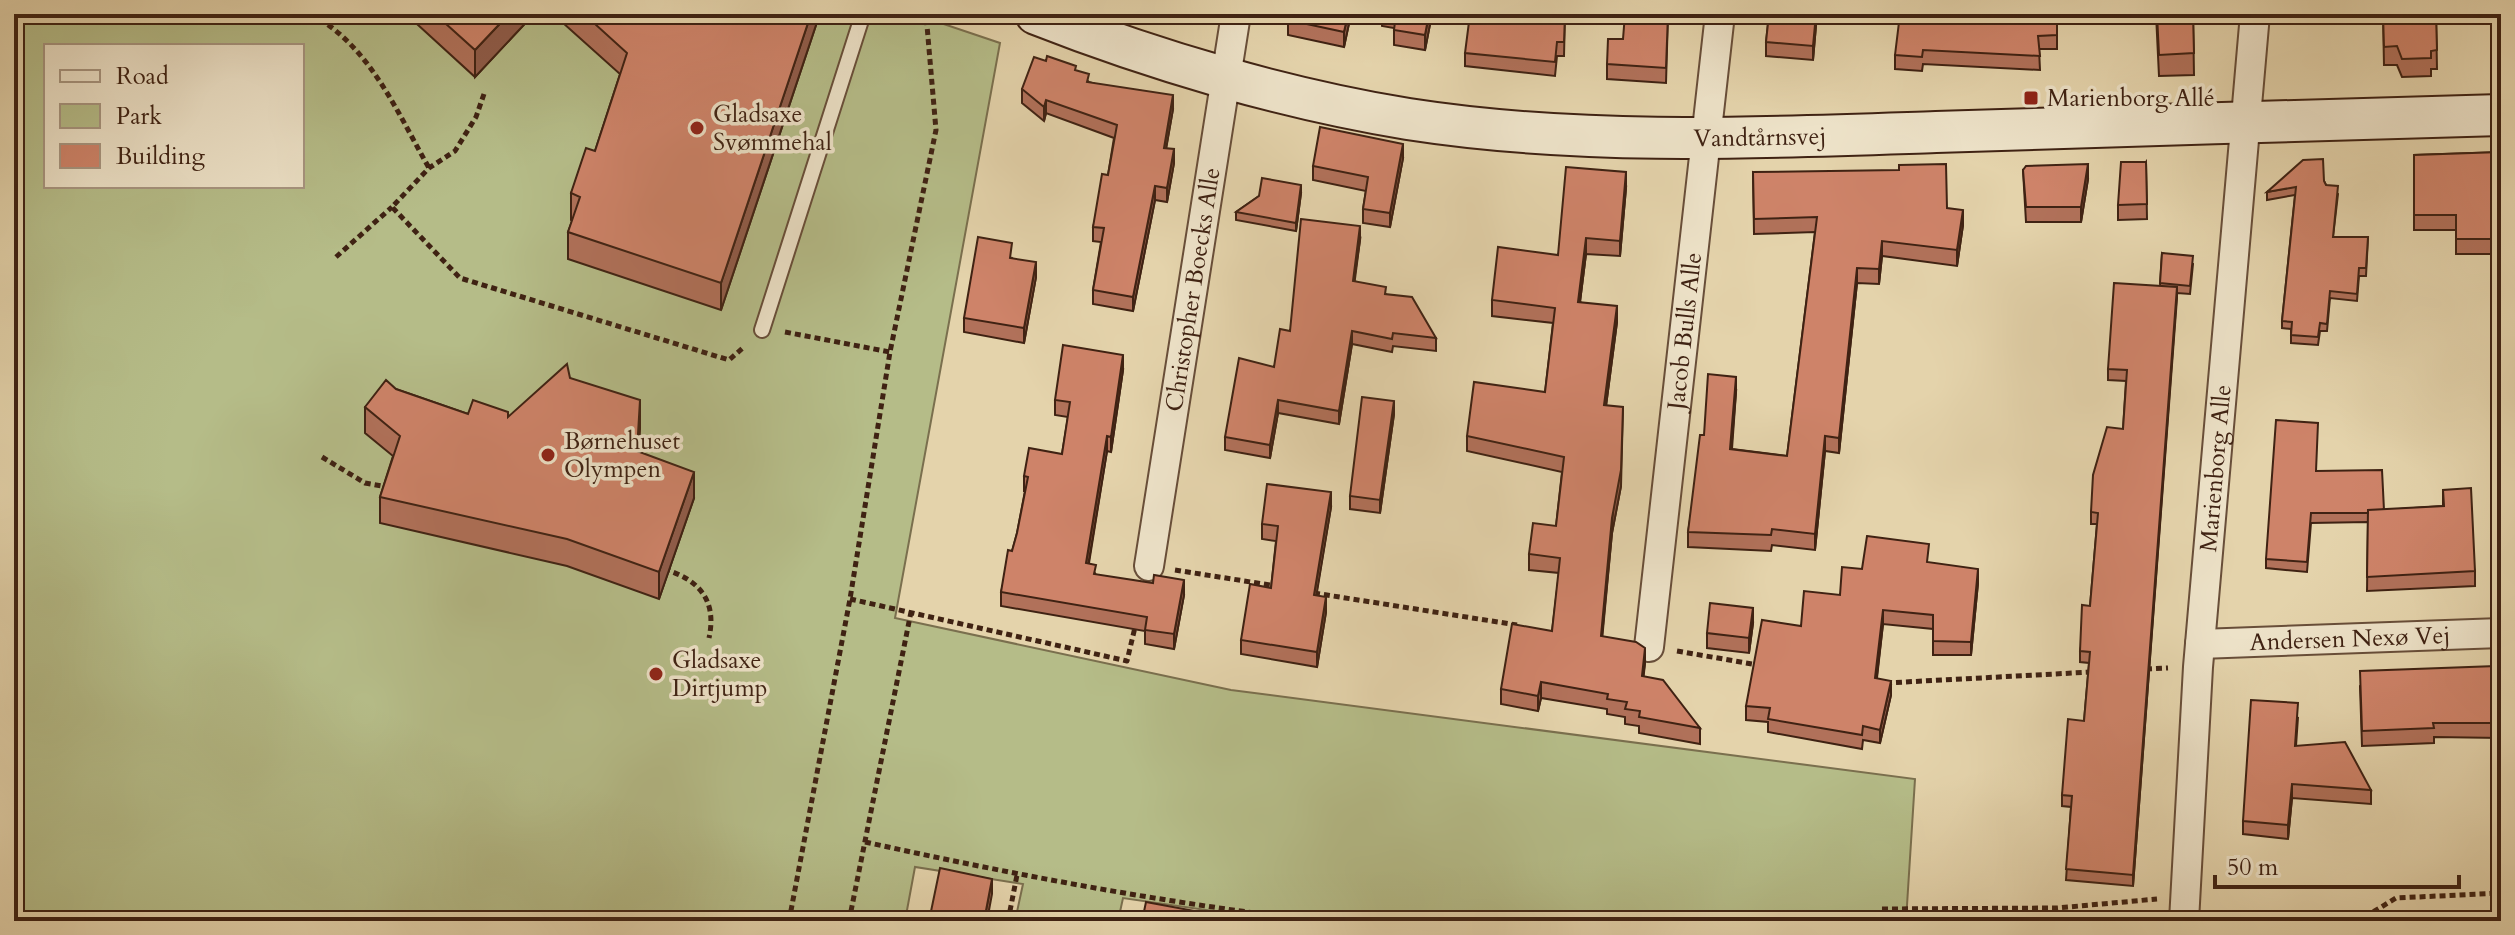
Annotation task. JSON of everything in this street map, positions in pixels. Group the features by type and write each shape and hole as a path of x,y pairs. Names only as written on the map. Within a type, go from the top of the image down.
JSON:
{"street":[{"name":"Vandtårnsvej","path":"1036,14 1108,42 1226,78 1408,119 1552,133 1706,140 2501,115"},
{"name":"Christopher Boecks Alle","path":"1149,566 1236,14"},
{"name":"Jacob Bulls Alle","path":"1649,647 1720,14"},
{"name":"Marienborg Alle","path":"2185,908 2200,644 2255,14"},
{"name":"Andersen Nexø Vej","path":"2200,644 2501,633"}],"lane":[{"path":"762,330 863,14"}],"path":[{"path":"14,16 56,14"},
{"path":"311,14 335,27 369,65 429,168"},
{"path":"789,921 850,599 890,352 936,130 926,14"},
{"path":"336,257 392,207 429,168 455,151 476,117 484,94"},
{"path":"392,207 460,278 729,360 762,330 796,332 890,352"},
{"path":"322,457 365,483 395,488"},
{"path":"652,566 676,573 702,590 714,615 709,638"},
{"path":"850,599 1127,661 1137,620"},
{"path":"849,921 911,612"},
{"path":"865,842 1017,875 1223,910 1318,921"},
{"path":"1008,921 1017,875"},
{"path":"2370,921 2373,912 2396,898 2501,893"},
{"path":"1882,909 2185,908"},
{"path":"1221,921 1223,910"}],"green space":[{"path":"14,14 914,14 1000,43 895,618 1231,690 1915,779 1906,921 1283,921 1123,898 1118,921 1015,921 1023,884 915,867 905,921 14,921"}],"building":[{"path":"435,14 509,14 475,50"},
{"name":"Gladsaxe Svømmehal","path":"584,14 811,14 721,283 568,232 580,197 571,193 586,148 595,151 627,53"},
{"path":"1289,14 1348,14 1344,32 1288,20"},
{"path":"1396,14 1429,14 1425,35 1394,30"},
{"path":"1470,14 1565,14 1564,42 1557,42 1555,62 1465,53"},
{"path":"1625,14 1668,14 1666,68 1607,64 1608,39 1623,39"},
{"path":"1769,14 1816,14 1813,46 1766,42"},
{"path":"1900,14 2057,14 2057,35 2038,36 2040,56 1923,50 1922,57 1895,55"},
{"path":"2157,14 2193,14 2194,53 2159,55"},
{"path":"2383,14 2436,14 2437,50 2431,51 2431,58 2402,59 2397,46 2384,47"},
{"path":"1047,56 1089,74 1087,82 1173,95 1164,148 1174,149 1167,188 1155,186 1133,297 1093,290 1104,228 1093,227 1102,174 1108,175 1117,125 1046,100 1044,107 1022,89 1034,57 1046,61"},
{"path":"1320,127 1403,144 1390,213 1363,209 1368,177 1313,166"},
{"path":"2501,152 2501,239 2456,239 2456,215 2414,215 2414,155"},
{"path":"2323,159 2326,185 2338,186 2333,237 2368,237 2366,268 2359,268 2357,294 2330,291 2327,324 2320,323 2318,337 2291,335 2292,322 2282,321 2296,187 2267,192 2303,160"},
{"path":"2121,162 2146,162 2147,204 2118,205"},
{"path":"1946,164 1947,208 1963,210 1957,250 1882,241 1879,269 1857,268 1839,438 1825,436 1815,534 1772,529 1771,535 1688,532 1700,435 1704,435 1708,374 1736,377 1730,449 1787,456 1817,217 1754,219 1753,172 1899,170 1899,165"},
{"path":"2088,164 2081,207 2026,207 2023,170 2026,166"},
{"path":"1566,167 1626,172 1620,241 1586,238 1578,302 1617,306 1604,405 1623,407 1621,470 1612,518 1601,636 1636,642 1645,648 1642,676 1663,680 1700,728 1639,717 1640,711 1625,709 1627,702 1607,699 1608,694 1541,682 1538,696 1501,689 1512,624 1552,631 1560,558 1529,554 1533,523 1556,526 1564,457 1467,436 1474,382 1545,392 1555,308 1492,300 1498,247 1558,255"},
{"path":"1262,178 1301,185 1296,223 1236,212 1259,196"},
{"path":"1301,219 1360,226 1353,281 1386,287 1385,294 1412,297 1436,338 1393,333 1392,339 1352,331 1339,411 1278,400 1270,445 1225,437 1239,358 1274,367 1280,329 1290,331"},
{"path":"978,237 1012,243 1010,258 1036,262 1024,328 964,318"},
{"path":"2162,253 2193,256 2190,286 2160,283"},
{"path":"2114,283 2177,287 2133,875 2066,869 2072,796 2062,795 2068,719 2084,721 2090,652 2080,651 2082,605 2090,606 2098,513 2091,512 2093,475 2107,427 2123,429 2127,370 2108,369"},
{"path":"1063,345 1123,355 1111,437 1107,436 1086,563 1096,565 1094,574 1153,583 1154,575 1184,580 1174,634 1145,630 1147,617 1001,592 1008,550 1012,551 1017,533 1028,477 1024,476 1029,448 1062,454 1070,402 1055,400"},
{"path":"567,364 570,378 640,400 637,451 694,472 659,572 567,539 380,497 400,436 365,407 386,380 396,389 468,414 473,400 508,412 508,417"},
{"path":"1362,397 1394,401 1380,500 1350,496"},
{"path":"2276,420 2318,423 2316,471 2382,470 2384,510 2311,513 2307,562 2266,559"},
{"path":"1267,484 1331,492 1314,595 1326,597 1317,652 1241,640 1250,584 1271,588 1278,526 1262,524"},
{"path":"2471,488 2475,571 2367,577 2368,510 2444,506 2443,490"},
{"path":"1867,536 1929,544 1927,562 1978,569 1971,642 1933,641 1933,615 1883,610 1875,678 1891,681 1880,730 1863,726 1862,735 1768,719 1770,708 1746,706 1762,620 1801,626 1804,591 1840,595 1842,567 1862,569"},
{"path":"1710,603 1753,608 1749,638 1707,633"},
{"path":"2501,661 2501,723 2433,723 2434,728 2362,731 2360,671 2496,666 2496,662"},
{"path":"2251,700 2298,703 2295,746 2345,742 2371,790 2292,784 2288,825 2243,821"},
{"path":"940,868 992,879 984,921 929,921"},
{"path":"1146,902 1200,912 1198,921 1142,921"}],"place":[{"name":"Marienborg Allé","path":"2031,98"},
{"name":"Gladsaxe Svømmehal","path":"697,128"},
{"name":"Børnehuset Olympen","path":"548,455"},
{"name":"Gladsaxe Dirtjump","path":"656,674"}]}
